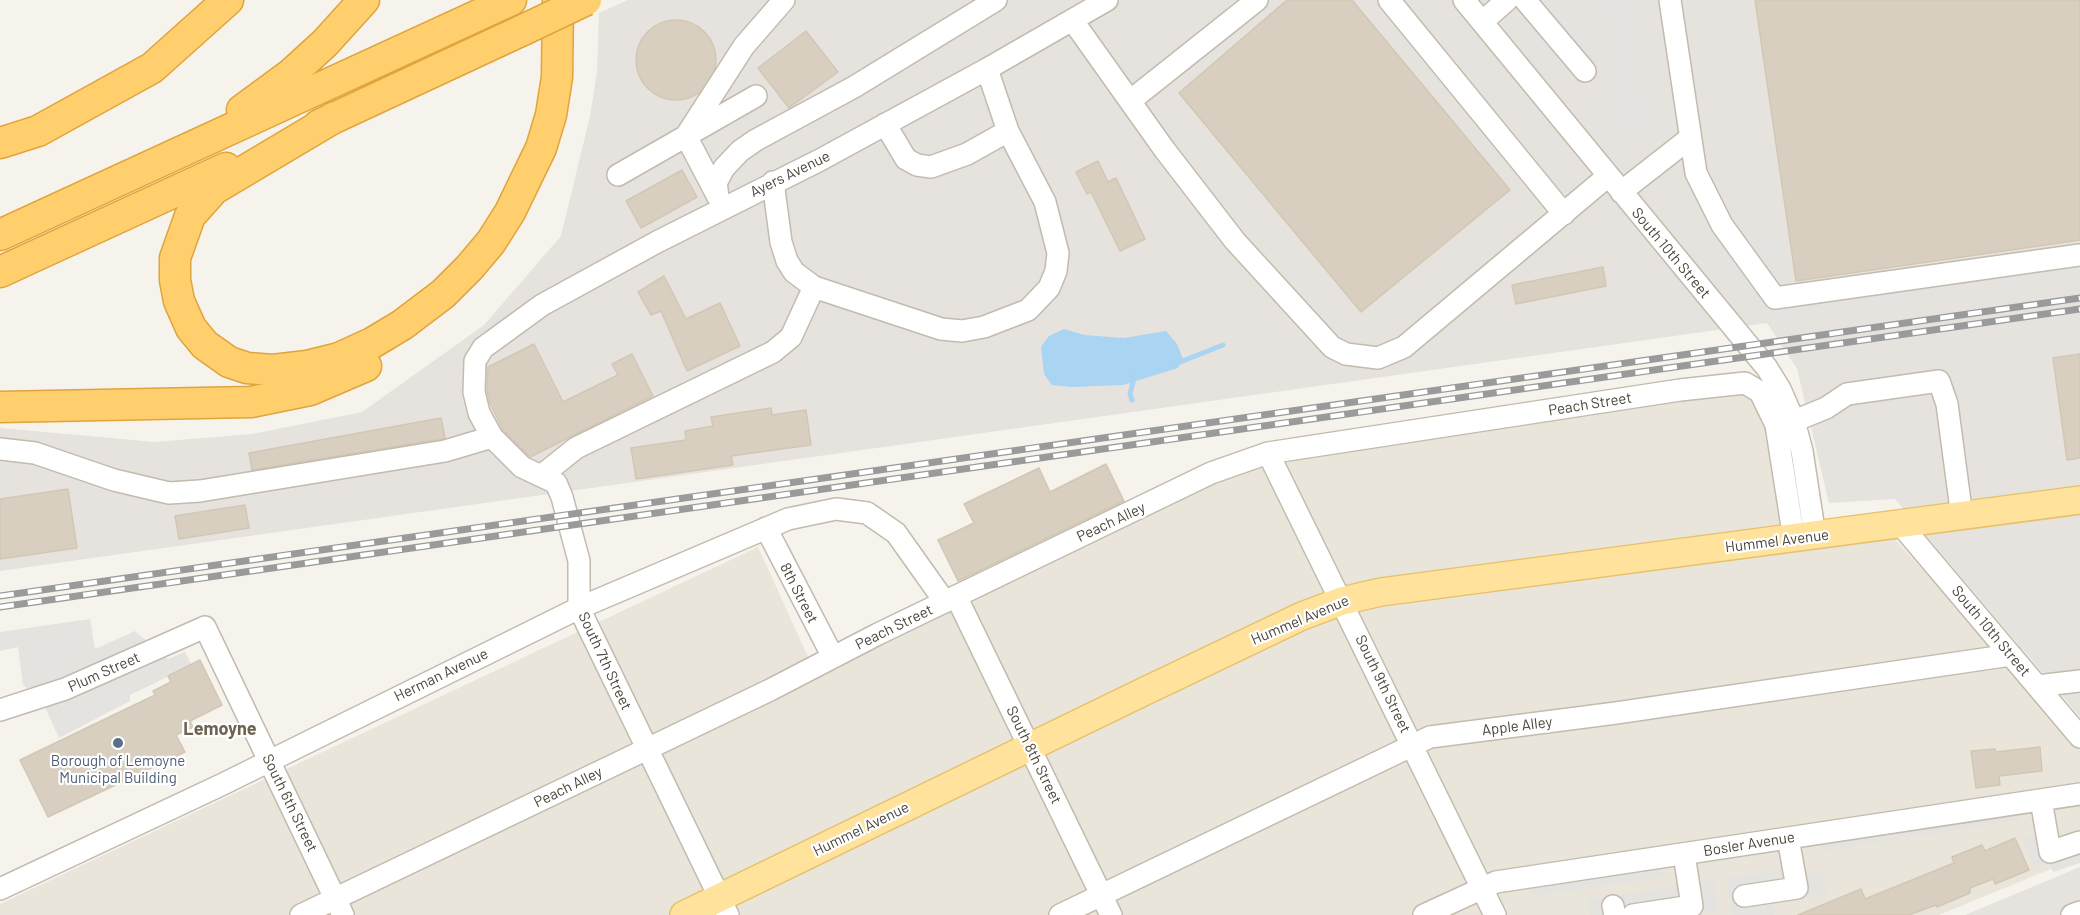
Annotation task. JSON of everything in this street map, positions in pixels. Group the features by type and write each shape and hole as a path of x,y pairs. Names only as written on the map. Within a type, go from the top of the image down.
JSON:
{"highway":[{"path":"0,143 38,131 152,68 228,0"},
{"path":"125,179 264,94 325,43 364,0"},
{"path":"0,236 511,0"},
{"path":"335,117 214,189 190,216 175,258 178,301 191,328 205,345 229,362 247,368 273,370 307,366 339,358 402,326 443,294 469,268 491,242 510,212 541,148 551,116 557,77 560,31 558,0"},
{"path":"0,407 251,402 310,390 397,352 449,314 482,284 516,241 543,192 560,155 572,112 577,75 578,0"},
{"path":"0,272 586,0"}],"main road":[{"name":"Hummel Avenue","path":"684,915 724,906 1030,747 1302,616 1342,601 1404,589 2080,500"}],"street":[{"path":"686,136 744,46 784,0"},
{"name":"Ayers Avenue","path":"478,354 505,329 542,305 720,201 773,182 885,124 987,69 1075,12 1107,0"},
{"path":"1130,101 1257,0"},
{"path":"1389,0 1564,214"},
{"name":"South 10th Street","path":"1464,0 1767,368 1794,421 1802,451 1805,538"},
{"path":"1482,22 1507,0"},
{"path":"1525,0 1585,71"},
{"path":"1670,0 1696,173 1722,225 1775,298 2080,255"},
{"path":"720,201 717,183 724,168 740,151 854,87 993,1"},
{"path":"1075,12 1130,101 1235,240 1332,347 1346,354 1378,358 1404,347 1564,214 1690,138"},
{"path":"773,182 781,242 787,261 794,272 814,286 941,329 962,331 1010,319 1039,301 1049,288 1056,271 1058,253 1045,202 1008,131 987,69"},
{"path":"618,175 756,96"},
{"path":"885,124 906,159 916,165 931,167 967,154 1008,131"},
{"path":"686,136 720,201"},
{"path":"541,476 576,448 773,352 791,336 814,286"},
{"name":"South 7th Street","path":"478,354 473,373 474,392 479,413 492,437 522,467 556,483 579,561 581,587 579,608 724,906"},
{"path":"1794,421 1826,408 1846,394 1939,381 1947,404 1962,517"},
{"name":"Peach Street","path":"1268,453 1680,390 1745,383 1760,392 1776,425 1805,538"},
{"path":"0,449 35,453 126,483 169,493 200,491 445,451 492,437"},
{"name":"Peach Alley","path":"951,599 1211,473 1268,453"},
{"name":"South 9th Street","path":"1268,453 1495,915"},
{"name":"Herman Avenue","path":"0,889 579,608 788,519 836,508 867,513 890,528"},
{"name":"South 10th Street","path":"1901,525 2080,737"},
{"name":"8th Street","path":"766,528 833,657"},
{"name":"South 8th Street","path":"890,528 951,599 1030,747 1111,915"},
{"name":"Peach Street","path":"833,657 951,599"},
{"name":"South 6th Street","path":"205,627 339,907"},
{"name":"Plum Street","path":"0,710 65,689 205,627"},
{"name":"Apple Alley","path":"1060,915 1430,737 1628,712 2011,655"},
{"name":"Peach Alley","path":"301,915 339,907 647,748 833,657"},
{"path":"2037,686 2080,681"},
{"name":"Bosler Avenue","path":"1424,915 1496,882 2080,794"},
{"path":"2041,800 2050,852 2080,842"},
{"path":"1744,896 1797,888 1788,838"},
{"path":"1634,915 1692,906 1684,854"},
{"path":"2073,915 2080,912"}],"shaded area":[{"path":"628,0 2080,0 2080,717 1895,499 1829,503 1797,369 1767,323 0,571 0,428 155,442 252,434 362,412 484,325 561,236 590,116 597,72 599,13"},
{"path":"1518,0 1557,0 1595,44 1556,76 1511,22 1526,9"},
{"path":"1598,0 1635,0 1653,137 1618,143"},
{"path":"1720,225 1730,238 1780,230 1789,286 2080,241 2080,277 2000,289 1996,267 1965,271 1968,294 1773,323 1771,312 1759,321 1698,241"},
{"path":"1747,371 1768,421 1796,547 1890,534 2080,742 2080,857 1939,915 0,915 0,904 758,547 809,659 1267,443"},
{"path":"90,619 95,649 135,631 168,659 185,652 192,665 130,695 130,701 59,738 42,701 23,685 18,647 0,651 0,632"},
{"path":"2013,806 2021,820 1821,851 1814,837"},
{"path":"2051,828 2056,840 2080,832 2080,863 2053,872 2049,860 2033,866 2023,838"},
{"path":"1655,864 1665,877 1535,896 1525,884"},
{"path":"2080,867 2080,915 1965,915"},
{"path":"1792,868 1810,873 1822,872 1826,894 1772,903 1774,915 1732,915 1726,878"},
{"path":"1714,880 1719,911 1701,915 1590,915 1588,900"}],"water":[{"path":"1064,329 1084,335 1124,338 1166,331 1177,344 1183,359 1178,368 1123,385 1072,387 1052,385 1044,374 1041,347 1049,336"}],"building":[{"path":"1287,0 1352,0 1510,190 1361,312 1179,93"},
{"path":"1755,0 2080,0 2080,240 1796,281"},
{"path":"676,20 691,23 704,32 713,45 716,60 713,75 704,88 691,97 676,100 661,97 648,88 639,75 636,60 639,45 648,32 661,23"},
{"path":"806,31 838,72 789,108 758,68"},
{"path":"1098,161 1108,182 1116,178 1145,239 1120,251 1091,192 1087,194 1076,172"},
{"path":"682,170 697,197 641,228 626,201"},
{"path":"1603,267 1606,286 1516,304 1512,285"},
{"path":"664,276 686,319 720,303 740,346 687,371 661,311 651,315 638,292"},
{"path":"534,344 563,402 618,375 612,364 632,354 653,396 530,457 503,430 487,391 488,367"},
{"path":"2080,354 2080,458 2067,460 2053,358"},
{"path":"771,408 772,415 806,410 811,445 731,456 733,465 636,479 631,448 686,440 685,431 713,426 711,417"},
{"path":"441,418 445,438 442,439 252,470 249,453"},
{"path":"1106,464 1124,501 958,581 938,540 974,523 964,504 1039,468 1050,492"},
{"path":"68,489 77,548 0,559 0,499"},
{"path":"245,505 249,528 179,539 175,516"},
{"name":"Borough of Lemoyne Municipal Building","path":"200,660 222,705 190,721 193,727 176,735 185,752 48,817 20,760 155,695 153,691 171,682 168,676"},
{"path":"2040,747 2042,771 1999,776 2000,785 1976,788 1971,751 1995,749 1996,752"},
{"path":"2015,838 2029,870 1995,884 1993,879 1970,888 1970,893 1937,907 1936,905 1909,915 1798,915 1861,889 1865,899 1954,863 1952,857 1982,845 1985,851"}],"waterway":[{"path":"1175,364 1223,345"},
{"path":"1132,400 1130,394 1134,378"}],"railway":[{"path":"0,596 2080,298"},
{"path":"0,607 2080,309"}],"place":[{"name":"Borough of Lemoyne Municipal Building","path":"118,743"}],"district":[{"name":"Lemoyne","path":"220,729"}]}
